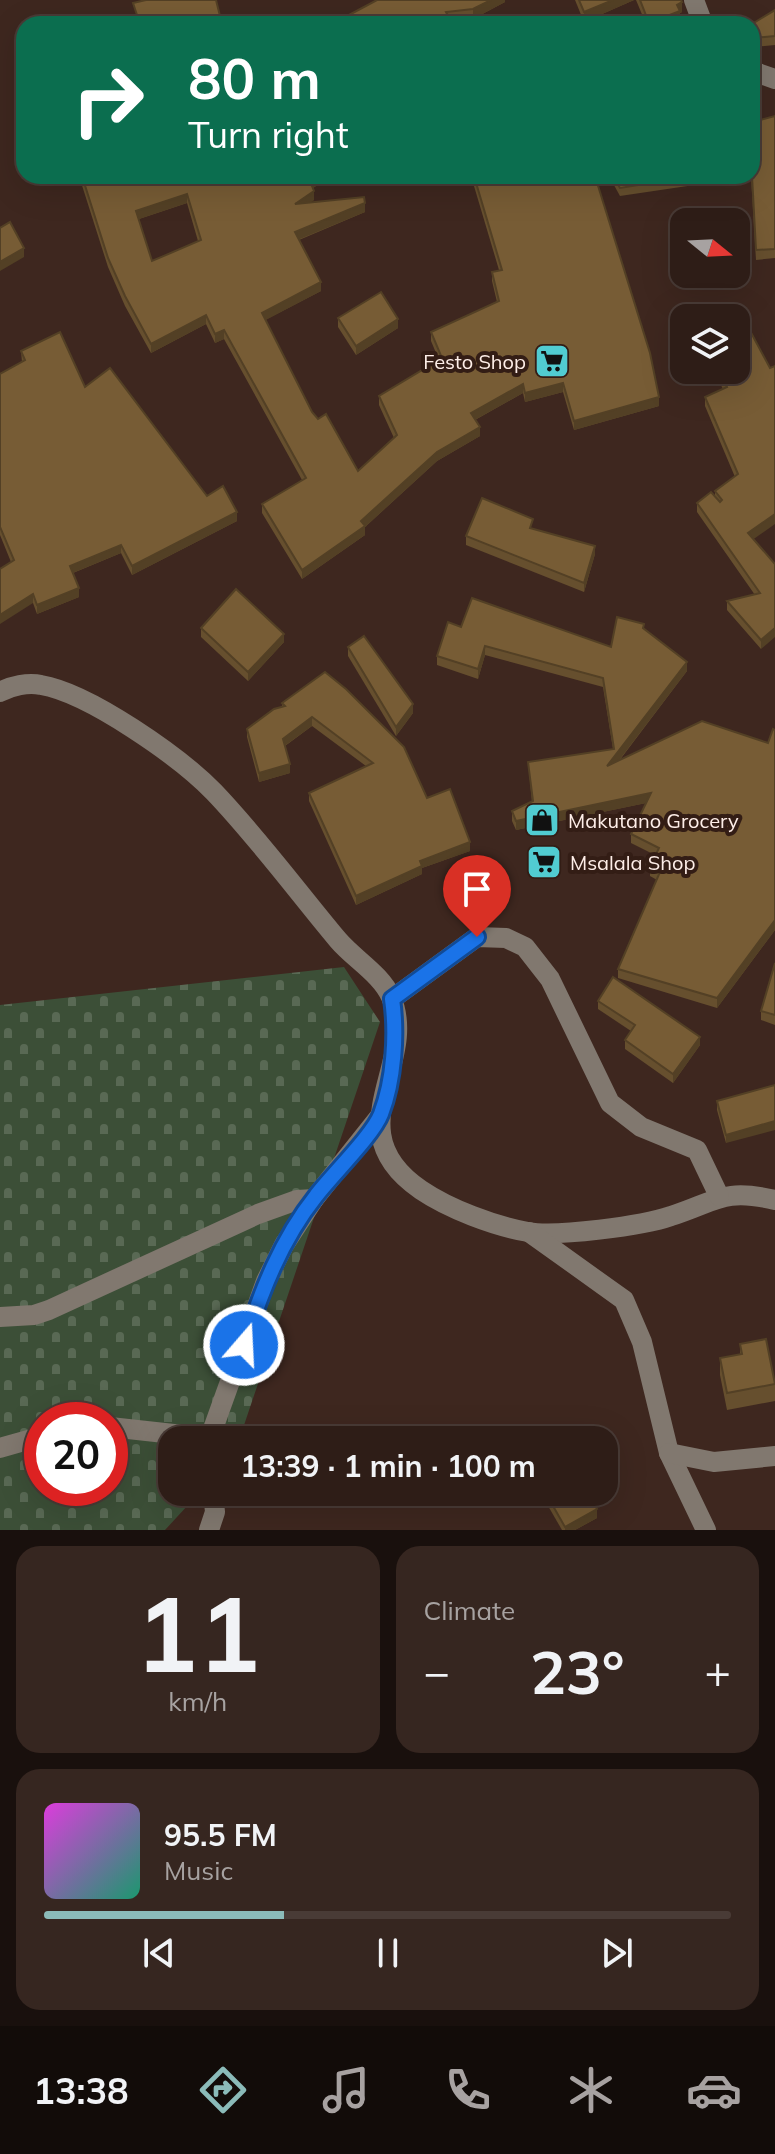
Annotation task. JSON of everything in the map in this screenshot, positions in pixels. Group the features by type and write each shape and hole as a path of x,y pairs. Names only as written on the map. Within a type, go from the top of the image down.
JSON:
{"street":[{"path":"0,692 39,684 80,698 174,758 213,792 341,944 382,983 392,999 396,1029 380,1116 383,1144 393,1168 424,1192 471,1213 529,1232 624,1300 642,1342 669,1453 706,1530"},
{"path":"392,999 477,937 506,938 525,947 550,979 594,1077 610,1103 641,1127 697,1150 719,1196"},
{"path":"215,1426 266,1281 314,1199 380,1116"},
{"path":"529,1232 600,1228 670,1217 719,1196 745,1194 775,1200"},
{"path":"0,1317 34,1315 49,1310 258,1214 297,1200 314,1199"},
{"path":"128,1429 158,1433"},
{"path":"0,1448 24,1441"},
{"path":"669,1453 714,1462 775,1456"},
{"path":"209,1530 214,1506"}],"green space":[{"path":"344,967 380,1022 244,1426 158,1426 158,1506 187,1506 165,1530 0,1530 0,1005"}],"building":[{"path":"146,0 216,0 220,16 134,16 137,15 133,3"},
{"path":"377,0 491,0 473,9 446,12 448,16 347,16"},
{"path":"579,0 613,0 584,12"},
{"path":"640,0 682,2 677,5 680,11 667,16 646,16"},
{"path":"775,10 775,36 760,37 760,19"},
{"path":"775,116 775,249 756,250 752,184 760,184 760,120"},
{"path":"85,184 311,184 314,191 295,204 364,197 365,203 295,232 321,282 262,313 312,412 318,419 326,414 358,471 397,435 379,396 442,358 431,332 499,301 492,272 502,270 476,184 597,184 650,353 659,397 574,421 563,383 525,393 523,384 471,413 480,427 437,452 361,521 365,526 302,570 262,504 306,478 224,330 215,334 206,315 151,344 108,258","holes":["187,194 201,240 152,261 136,211"]},
{"path":"618,184 645,184 620,188"},
{"path":"10,222 24,248 0,262 0,228"},
{"path":"381,292 398,319 356,346 338,318"},
{"path":"750,331 770,368 775,366 775,514 748,533 775,564 775,628 761,640 727,601 760,593 697,503 711,492 720,502 722,500 715,491 738,474 705,397 727,387 725,384 750,384"},
{"path":"60,332 85,387 110,368 207,496 223,486 237,512 132,566 121,545 70,566 79,588 37,605 33,594 0,615 0,569 14,560 0,527 0,374 25,360 21,351"},
{"path":"482,498 533,519 530,528 595,546 584,583 466,536"},
{"path":"236,589 284,634 248,672 201,628"},
{"path":"472,598 611,647 617,617 644,624 643,628 687,662 607,766 702,721 768,743 775,730 775,920 717,998 618,969 660,872 650,867 659,848 631,834 651,793 516,821 512,811 533,801 528,762 614,749 603,678 485,646 478,669 437,656 448,622 461,627"},
{"path":"364,636 413,704 396,727 348,647"},
{"path":"325,672 404,747 427,798 450,789 470,842 420,861 422,866 356,896 309,793 373,763 312,717 283,739 290,764 259,773 247,729 274,709 285,706 282,703"},
{"path":"775,963 775,1015 761,1011"},
{"path":"613,977 700,1037 673,1074 625,1040 635,1025 598,1001"},
{"path":"775,1085 775,1121 726,1135 717,1101"},
{"path":"766,1339 775,1384 727,1393 720,1358 742,1354 740,1344"},
{"path":"553,1506 595,1506 597,1509 565,1527"}],"place":[{"name":"Festo Shop","path":"552,361"},
{"name":"Makutano Grocery","path":"542,820"},
{"name":"Msalala Shop","path":"544,862"}],"route":[{"path":"244,1345 266,1281 284,1245 314,1199 380,1116 396,1029 392,999 477,937"}]}
